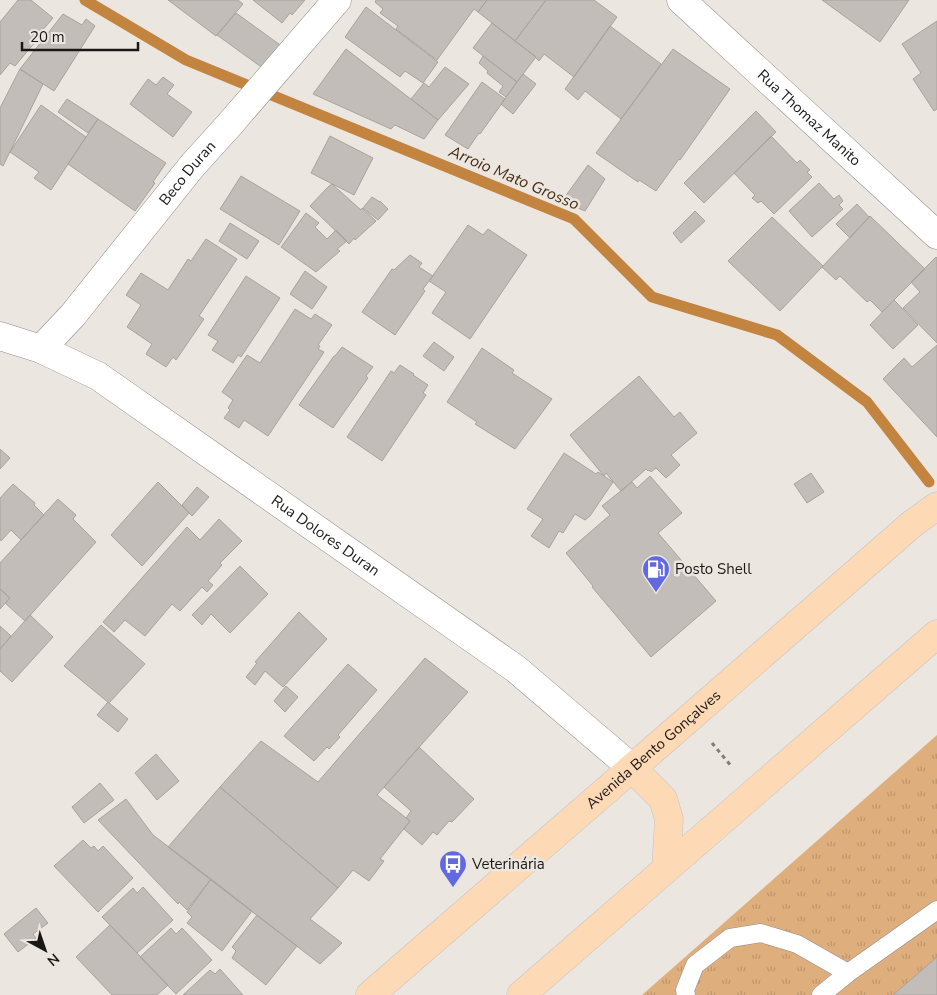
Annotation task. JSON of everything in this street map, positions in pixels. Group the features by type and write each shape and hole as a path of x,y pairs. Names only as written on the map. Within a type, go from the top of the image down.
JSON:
{"main road":[{"name":"Avenida Bento Gonçalves","path":"370,995 912,524 937,506"},
{"path":"521,995 937,634"},
{"path":"632,768 663,799 669,819 666,869"}],"street":[{"name":"Beco Duran","path":"40,349 73,315 192,166 337,0"},
{"name":"Rua Thomaz Manito","path":"681,0 937,235"},
{"name":"Rua Dolores Duran","path":"0,336 40,349 98,376 516,669 632,768"}],"lane":[{"path":"820,995 937,910"},
{"path":"686,995 685,990 695,965 730,938 762,933 797,944 848,973"}],"path":[{"path":"691,718 753,792"}],"green space":[{"path":"937,735 937,995 642,995"}],"building":[{"path":"18,0 31,0 53,18 15,66 10,63 0,75 0,22"},
{"path":"168,0 238,0 243,4 216,36"},
{"path":"253,0 305,0 282,23"},
{"path":"376,0 487,0 478,12 474,9 437,60 396,29 398,26 380,13 383,9 375,2"},
{"path":"487,0 546,0 515,41 478,12"},
{"path":"546,0 594,0 617,17 574,77 544,54 539,61 515,41"},
{"path":"822,0 909,0 880,42"},
{"path":"366,7 438,62 423,83 405,71 400,77 345,37"},
{"path":"236,13 283,47 264,69 217,35"},
{"path":"63,14 82,25 86,19 95,26 54,91 20,69"},
{"path":"937,21 937,109 934,111 913,79 921,73 902,44"},
{"path":"492,23 536,57 517,82 473,48"},
{"path":"610,26 661,64 621,119 585,91 578,100 565,89"},
{"path":"346,49 438,120 424,139 395,125 391,129 313,94"},
{"path":"673,49 730,89 656,191 639,180 638,182 596,153"},
{"path":"483,56 517,82 506,97 499,92 503,86 487,73 488,71 479,63"},
{"path":"445,67 469,84 438,120 411,99 424,83 429,87"},
{"path":"20,69 43,84 3,166 0,164 0,108"},
{"path":"523,74 536,84 513,114 501,104"},
{"path":"163,77 174,85 167,94 192,112 173,137 130,104 148,79 156,85"},
{"path":"482,82 505,99 468,149 445,135"},
{"path":"67,99 98,119 88,133 58,112"},
{"path":"41,105 86,137 51,190 34,178 39,172 10,152"},
{"path":"756,111 776,132 704,203 684,183"},
{"path":"98,119 166,163 153,182 155,183 135,211 68,164"},
{"path":"330,136 373,158 354,195 311,173"},
{"path":"771,136 797,163 800,160 810,170 807,172 812,177 774,214 761,201 758,203 752,198 755,195 734,173"},
{"path":"588,165 605,179 585,211 562,201"},
{"path":"241,176 300,211 279,245 220,209"},
{"path":"819,183 834,199 839,195 843,201 839,205 843,209 812,237 789,211"},
{"path":"332,184 376,221 349,244 310,206"},
{"path":"372,197 380,201 388,209 378,220 363,208"},
{"path":"857,204 869,217 850,238 836,224"},
{"path":"695,211 705,221 681,243 673,233"},
{"path":"306,213 319,223 315,227 327,239 336,230 347,241 337,249 340,251 316,272 281,247"},
{"path":"870,216 925,269 882,312 870,300 867,302 840,276 836,280 822,267"},
{"path":"772,217 823,266 780,311 728,261"},
{"path":"230,223 259,241 247,259 219,241"},
{"path":"468,225 483,235 488,229 527,255 470,339 432,313 446,292 429,281"},
{"path":"206,239 237,259 199,316 204,319 176,360 173,357 166,367 146,354 152,344 127,327 141,305 126,295 141,273 168,290 188,259 191,261"},
{"path":"410,255 422,263 419,267 433,276 395,335 362,312 392,269 394,270"},
{"path":"936,257 937,343 903,308 920,292 911,282"},
{"path":"305,271 327,287 312,309 290,294"},
{"path":"246,276 280,298 241,357 238,355 233,363 212,350 218,341 208,335"},
{"path":"894,300 918,325 893,349 870,325"},
{"path":"295,309 311,319 315,314 332,325 318,345 320,346 318,349 324,352 268,436 244,420 239,428 224,418 230,410 228,408 233,400 222,392 247,355 260,363"},
{"path":"434,342 454,357 444,371 423,356"},
{"path":"937,345 937,437 883,379 904,358 912,367"},
{"path":"342,347 373,367 366,376 368,378 333,428 299,405"},
{"path":"482,348 514,370 512,373 552,399 515,449 475,424 477,422 447,402"},
{"path":"400,365 428,385 423,393 426,395 382,461 347,437 391,371 394,373"},
{"path":"639,376 674,417 680,412 697,433 671,455 680,465 666,478 656,468 651,472 646,469 621,491 606,473 604,476 570,435"},
{"path":"0,449 10,458 0,469"},
{"path":"564,453 596,474 598,472 613,482 590,516 585,520 575,514 563,533 559,531 549,548 531,536 543,519 527,509"},
{"path":"811,473 824,492 807,503 794,484"},
{"path":"650,476 682,513 658,533 716,601 651,657 566,553 610,515 602,506 632,482 637,488"},
{"path":"158,482 189,513 142,566 111,535"},
{"path":"13,484 35,503 34,505 44,515 21,540 11,530 1,541 0,498"},
{"path":"197,487 209,497 192,516 182,505"},
{"path":"58,499 76,515 73,519 96,542 25,621 5,603 10,598 0,589 0,563"},
{"path":"219,519 242,541 220,563 222,565 208,581 213,585 207,592 202,587 180,611 172,604 145,636 125,620 114,632 103,622 187,527 200,540"},
{"path":"240,566 268,594 230,633 211,614 202,625 192,615"},
{"path":"0,589 10,598 0,609"},
{"path":"299,612 327,639 283,687 265,671 255,685 246,677 257,663 255,662"},
{"path":"30,615 53,637 12,682 0,671 0,649"},
{"path":"101,625 145,664 109,703 64,666"},
{"path":"0,626 11,636 0,649"},
{"path":"425,658 468,692 377,795 410,821 380,859 384,861 369,881 353,870 338,888 220,787 261,741 318,782"},
{"path":"348,664 377,690 338,735 340,737 314,761 284,736"},
{"path":"286,686 298,697 285,712 274,701"},
{"path":"108,702 128,719 118,732 97,715"},
{"path":"419,747 474,799 452,822 449,821 437,835 433,832 422,845 404,829 410,821 406,818 411,811 384,787"},
{"path":"156,754 179,781 157,800 135,773"},
{"path":"100,783 114,800 84,823 72,807"},
{"path":"220,787 338,888 310,919 342,943 320,964 168,847"},
{"path":"126,799 153,835 211,879 187,910 179,902 178,904 98,820"},
{"path":"83,840 91,848 94,846 98,851 103,846 133,878 98,912 54,866"},
{"path":"211,879 252,911 222,951 187,923 192,917 187,912"},
{"path":"143,887 173,920 137,953 102,917 133,888 137,893"},
{"path":"36,908 48,923 33,934 36,938 18,952 4,934"},
{"path":"257,915 297,946 266,985 232,958 236,951 232,947"},
{"path":"110,925 168,985 157,995 112,995 76,957"},
{"path":"171,928 176,934 182,928 212,960 176,994 140,957"},
{"path":"937,957 937,995 893,995"},
{"path":"220,969 243,995 183,995 210,970 215,974"}],"waterway":[{"name":"Arroio Mato Grosso","path":"85,0 186,60 574,219 652,297 777,335 867,402 929,482"}],"place":[{"name":"Posto Shell","path":"656,593"},
{"name":"Veterinária","path":"453,888"}]}
